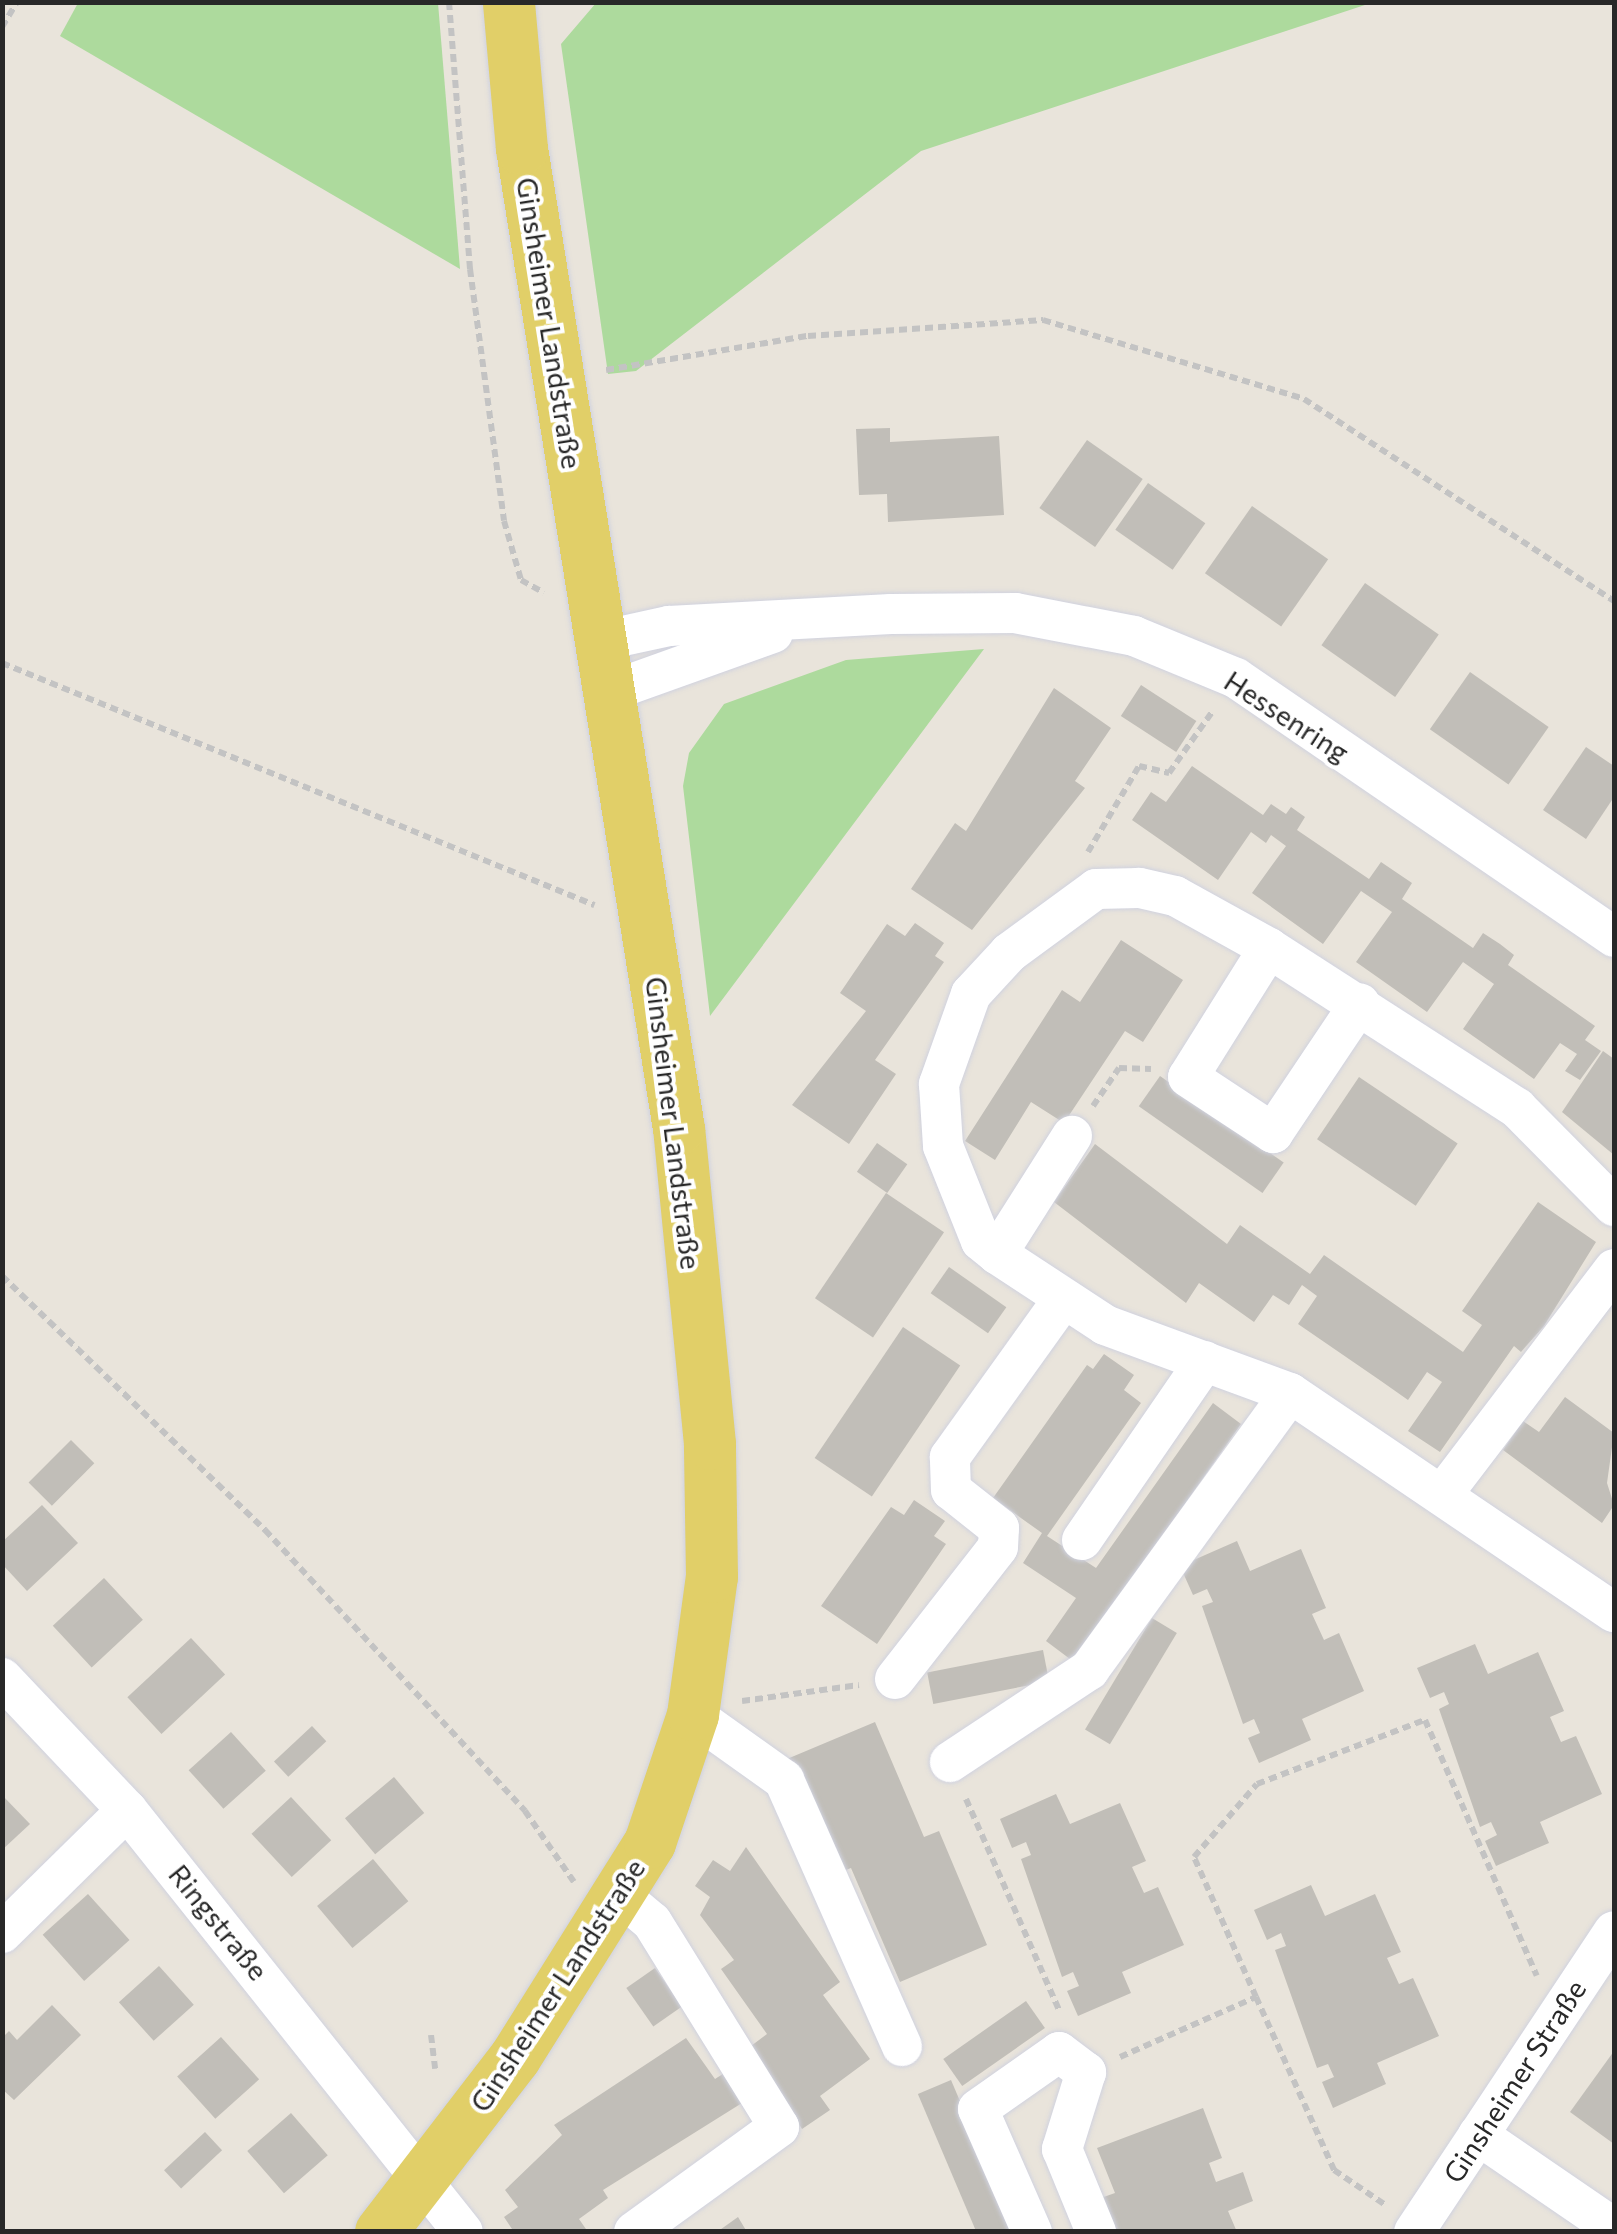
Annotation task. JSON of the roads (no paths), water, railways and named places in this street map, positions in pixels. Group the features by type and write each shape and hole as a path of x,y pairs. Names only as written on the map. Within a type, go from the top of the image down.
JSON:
{"main road":[{"name":"Ginsheimer Landstraße","path":"382,2232 612,1910 650,1843 713,1709 710,1444 679,1129 560,375 509,2"}],"street":[{"name":"Hessenring","path":"598,622 668,626 796,624 1014,612 1134,636 1236,678 1614,937"},
{"name":"Hessenring","path":"612,690 796,624"},
{"path":"1614,1206 1518,1108 1360,1003 1175,896 1096,890 1054,914 971,994 939,1084 943,1146 981,1241 1062,1300 1147,1344 1205,1360 1290,1392 1614,1612"},
{"path":"1269,948 1188,1077 1273,1133 1360,1003"},
{"path":"998,1254 1072,1136"},
{"path":"1442,1495 1614,1269"},
{"path":"895,1679 998,1547 998,1528 951,1490 950,1456 1062,1300"},
{"path":"1082,1540 1205,1360"},
{"path":"950,1762 1089,1670 1290,1392"},
{"name":"Ringstraße","path":"2,1678 127,1810 424,2176 463,2232"},
{"path":"713,1709 784,1780 902,2046"},
{"path":"2,1933 127,1810"},
{"path":"612,1910 652,1922 779,2127 634,2232"},
{"name":"Ginsheimer Straße","path":"1416,2230 1554,2016 1614,1931"},
{"path":"1032,2232 978,2109 1059,2052 1086,2072 1062,2149 1096,2232"},
{"path":"1478,2136 1614,2228"}]}
